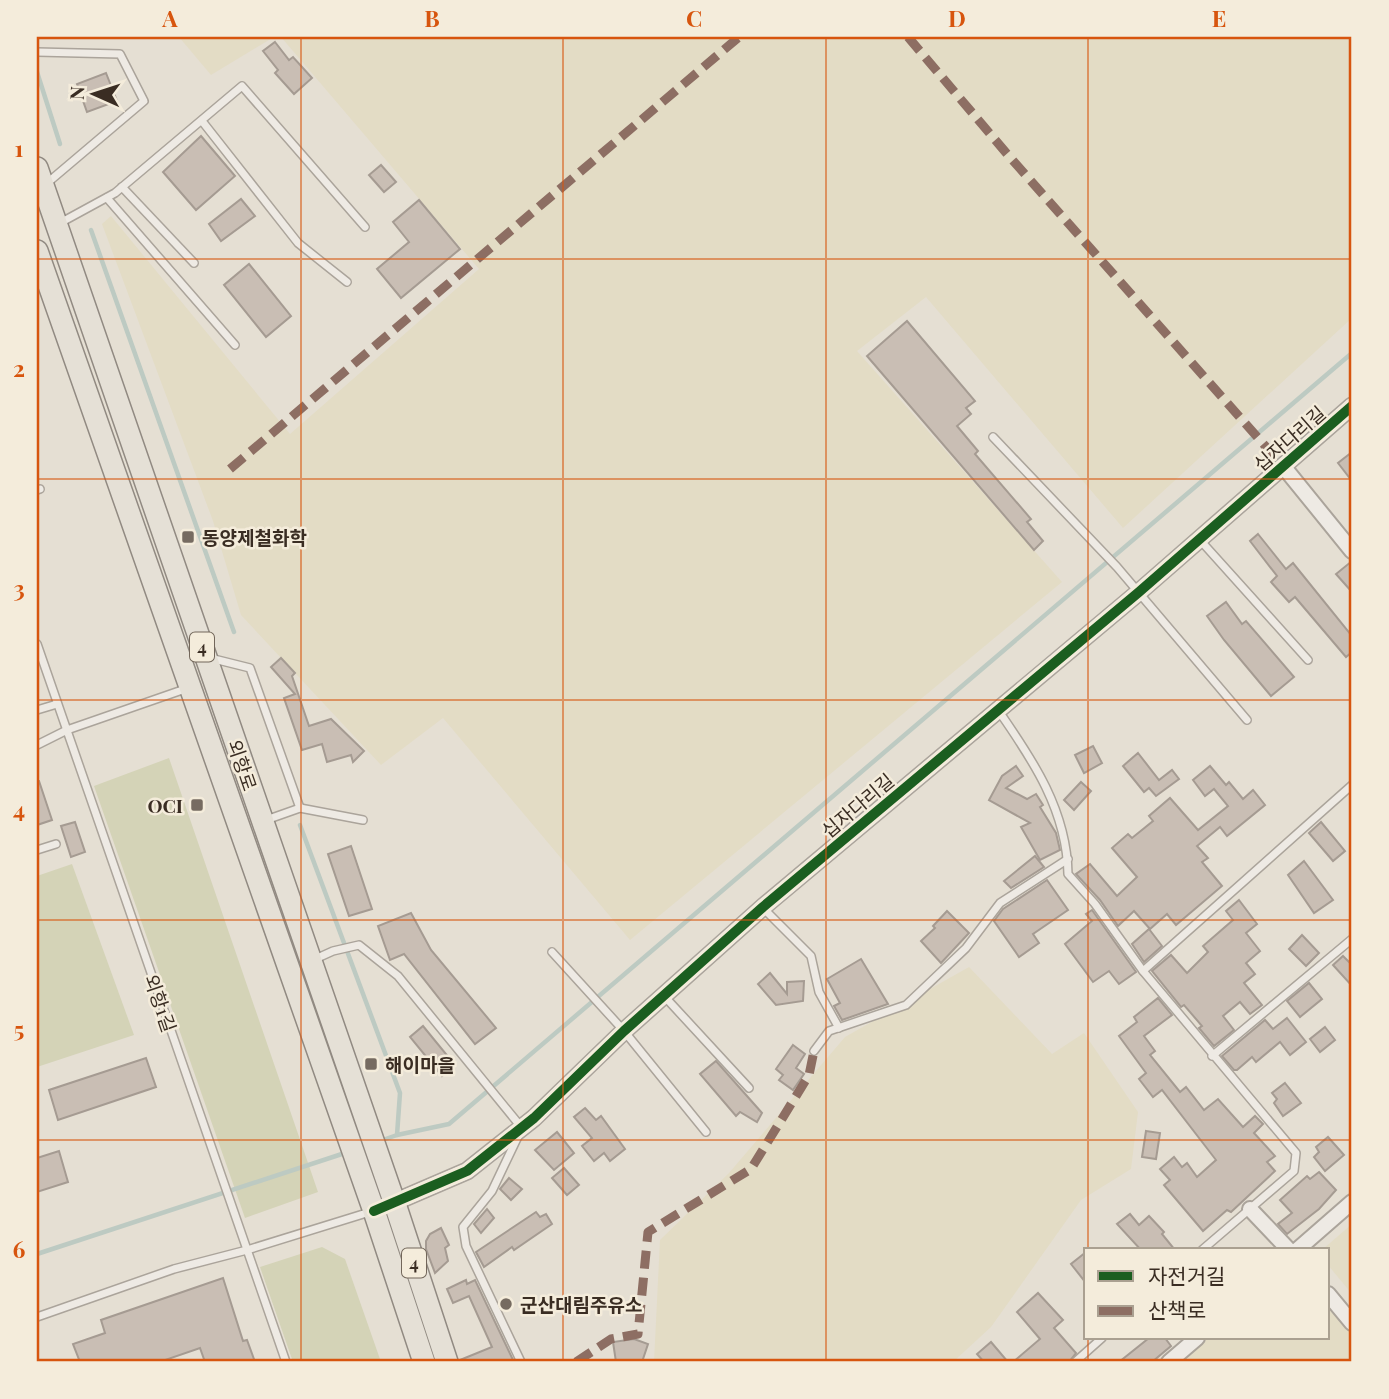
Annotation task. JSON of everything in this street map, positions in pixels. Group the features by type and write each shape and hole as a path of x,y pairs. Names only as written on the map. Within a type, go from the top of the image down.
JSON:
{"main road":[{"name":"외항로","path":"40,177 395,1204 447,1362"},
{"name":"외항로","path":"37,251 374,1211 424,1362"}],"street":[{"name":"십자다리길","path":"374,1211 467,1171 522,1128 624,1031 762,907 1139,592 1352,406"},
{"path":"1283,466 1352,551"},
{"path":"1299,1248 1352,1202"},
{"path":"1250,1209 1287,1248"},
{"path":"1330,1296 1352,1323"},
{"path":"1169,1362 1195,1340"}],"lane":[{"path":"37,52 120,54 144,101 40,177"},
{"path":"56,225 122,187 242,86 365,227"},
{"path":"202,121 298,243 347,282"},
{"path":"122,187 194,263"},
{"path":"107,198 235,345"},
{"path":"993,437 1117,566 1247,720"},
{"path":"1200,539 1308,660"},
{"name":"외항1길","path":"37,644 285,1362"},
{"path":"206,657 250,668 300,808"},
{"path":"37,745 66,730 189,687"},
{"path":"37,710 57,704"},
{"path":"998,710 1026,750 1045,785 1067,849 1068,874 1095,904 1143,971 1212,1056 1296,1153 1294,1171 1204,1248"},
{"path":"1143,971 1352,785"},
{"path":"262,821 300,808 363,820"},
{"path":"37,850 56,844"},
{"path":"814,1051 830,1031 906,1005 966,948 1000,903 1068,859"},
{"path":"762,907 811,956 819,992 839,1028"},
{"path":"1212,1056 1352,939"},
{"path":"311,961 333,951 359,945 398,976 522,1128 492,1191 463,1227 466,1246 521,1362"},
{"path":"552,952 624,1031 706,1132"},
{"path":"665,996 749,1088"},
{"path":"37,1317 174,1269 374,1211"},
{"path":"1075,1362 1100,1340"}],"shaded area":[{"path":"179,37 274,37 211,75"},
{"path":"281,37 1352,37 1352,318 1123,528 926,297 857,351 1062,582 630,940 443,718 381,765 241,615 213,521 102,224 111,216 290,434 479,269"},
{"path":"969,967 1052,1054 1084,1033 1138,1112 1131,1169 1081,1200 991,1327 953,1362 654,1362 660,1240 729,1173 845,1037"},
{"path":"1352,1224 1352,1294 1330,1267 1330,1248 1324,1248"},
{"path":"1330,1308 1352,1334 1352,1362 1178,1362 1204,1340 1330,1340"}],"green space":[{"path":"169,758 318,1192 245,1218 94,786"},
{"path":"72,864 134,1035 37,1067 37,876"},
{"path":"322,1247 345,1259 381,1362 293,1362 260,1267"}],"building":[{"path":"275,42 289,60 293,57 312,78 294,94 275,73 278,70 263,51"},
{"path":"106,73 117,101 87,112 77,84"},
{"path":"201,136 235,176 196,210 163,172"},
{"path":"381,165 396,182 384,192 369,175"},
{"path":"241,199 255,216 221,241 209,224"},
{"path":"419,200 460,249 401,298 377,269 409,242 393,222"},
{"path":"249,264 291,316 266,337 224,285"},
{"path":"907,321 975,401 966,408 971,414 957,426 978,451 975,454 1031,519 1027,522 1043,541 1034,550 867,356"},
{"path":"1352,452 1352,481 1338,463"},
{"path":"1258,534 1286,569 1293,563 1352,636 1352,652 1346,657 1295,597 1289,602 1271,582 1277,576 1250,541"},
{"path":"1352,561 1352,592 1336,574"},
{"path":"1226,602 1242,624 1246,621 1294,677 1271,696 1207,616"},
{"path":"281,658 295,673 292,676 309,726 331,719 364,751 353,762 351,755 327,762 322,744 302,750 284,698 295,694 271,667"},
{"path":"1093,746 1102,763 1084,773 1075,755"},
{"path":"1138,753 1159,780 1172,770 1179,779 1156,796 1149,788 1144,792 1123,766"},
{"path":"1016,766 1023,776 1006,788 1027,799 1036,794 1043,805 1040,807 1056,833 1060,850 1040,860 1021,827 1030,823 989,800 1002,776"},
{"path":"1210,766 1226,785 1229,782 1243,799 1253,790 1265,805 1227,836 1220,827 1197,846 1208,858 1202,862 1222,886 1176,925 1167,914 1150,929 1134,911 1118,926 1100,900 1076,874 1090,864 1117,896 1137,877 1112,848 1128,834 1132,838 1153,821 1149,816 1170,798 1198,830 1228,806 1214,789 1205,796 1193,780"},
{"path":"37,781 52,820 37,825"},
{"path":"1081,782 1091,791 1074,810 1064,800"},
{"path":"75,822 85,852 71,857 61,826"},
{"path":"1321,822 1345,851 1333,861 1309,833"},
{"path":"351,846 372,909 349,916 328,854"},
{"path":"1035,856 1044,867 1011,888 1004,881"},
{"path":"1304,861 1333,900 1314,913 1288,875"},
{"path":"1047,880 1068,910 1033,934 1039,943 1019,957 994,921 1003,909"},
{"path":"1239,900 1257,924 1246,933 1260,951 1246,963 1255,974 1244,983 1262,1005 1250,1014 1240,1002 1223,1016 1234,1030 1214,1046 1199,1028 1202,1026 1184,1005 1181,1007 1152,971 1171,955 1187,973 1208,952 1203,946 1233,920 1226,911"},
{"path":"1092,910 1136,972 1119,984 1109,971 1093,982 1065,944 1092,921 1086,914"},
{"path":"947,911 969,933 941,963 921,941"},
{"path":"411,913 431,950 496,1028 475,1044 404,954 390,960 378,926"},
{"path":"1149,929 1162,946 1144,962 1132,944"},
{"path":"1302,935 1319,953 1306,966 1289,949"},
{"path":"1343,956 1352,965 1352,986 1333,965"},
{"path":"861,959 888,1004 842,1020 834,1006 840,1003 827,979"},
{"path":"770,973 787,994 787,982 804,981 803,1001 776,1005 758,984"},
{"path":"1309,983 1322,999 1300,1017 1287,1001"},
{"path":"1158,998 1172,1015 1144,1036 1155,1051 1150,1055 1180,1092 1186,1087 1204,1110 1218,1099 1243,1127 1255,1116 1263,1124 1254,1133 1275,1156 1267,1162 1275,1171 1231,1212 1227,1210 1203,1231 1164,1185 1170,1180 1160,1169 1174,1157 1182,1167 1187,1163 1197,1177 1216,1160 1162,1090 1153,1097 1139,1079 1146,1073 1119,1036 1137,1022 1134,1017"},
{"path":"1287,1018 1306,1042 1290,1055 1280,1042 1256,1062 1252,1057 1237,1070 1222,1056 1265,1020 1273,1029"},
{"path":"423,1026 455,1065 442,1076 410,1037"},
{"path":"1325,1027 1335,1040 1320,1052 1310,1039"},
{"path":"793,1045 805,1054 796,1068 804,1074 793,1090 779,1080 783,1075 776,1069"},
{"path":"146,1058 156,1087 58,1120 49,1090"},
{"path":"716,1061 762,1113 757,1122 740,1112 736,1116 700,1074"},
{"path":"1285,1083 1301,1103 1283,1116 1274,1103 1277,1099 1272,1093"},
{"path":"585,1108 596,1120 601,1116 625,1149 610,1161 604,1153 594,1161 582,1146 592,1138 574,1117"},
{"path":"1146,1131 1160,1133 1156,1159 1142,1157"},
{"path":"557,1132 574,1153 554,1170 535,1150"},
{"path":"1328,1137 1344,1155 1325,1171 1314,1157 1319,1152 1316,1147"},
{"path":"59,1151 68,1182 37,1192 37,1158"},
{"path":"564,1168 579,1185 567,1195 552,1178"},
{"path":"1319,1172 1336,1190 1319,1209 1287,1234 1278,1224 1292,1213 1280,1200 1307,1176 1310,1179"},
{"path":"509,1178 522,1189 511,1200 500,1189"},
{"path":"487,1209 494,1218 481,1233 474,1224"},
{"path":"536,1212 540,1217 546,1214 552,1224 484,1267 476,1252"},
{"path":"1130,1214 1139,1225 1149,1216 1164,1232 1162,1234 1173,1248 1139,1248 1117,1224"},
{"path":"441,1228 449,1245 445,1248 448,1261 435,1273 426,1249 426,1241 430,1234"},
{"path":"1084,1254 1084,1280 1071,1264"},
{"path":"223,1278 243,1341 247,1340 255,1362 205,1362 200,1348 165,1360 166,1362 80,1362 73,1344 105,1333 101,1320"},
{"path":"466,1280 467,1284 475,1280 514,1362 460,1362 492,1347 469,1296 453,1303 447,1289"},
{"path":"1038,1293 1063,1320 1054,1328 1076,1353 1069,1362 1013,1362 1040,1339 1017,1312"},
{"path":"634,1339 648,1344 642,1362 616,1362 613,1342"},
{"path":"1146,1340 1166,1340 1171,1346 1152,1362 1119,1362"},
{"path":"991,1342 1008,1362 984,1362 977,1354"}],"waterway":[{"path":"37,72 60,144"},
{"path":"91,230 234,632"},
{"path":"380,1141 449,1124 1352,353"},
{"path":"300,825 400,1093 397,1135"},
{"path":"37,1254 348,1152"}],"marked path":[{"path":"230,469 739,37"},
{"path":"908,37 1008,155 1283,466"},
{"path":"576,1362 611,1339 638,1334 648,1232 751,1169 809,1075 814,1051"}],"cycle path":[{"path":"374,1211 467,1171 534,1118 624,1031 763,907 1139,592 1352,406"}],"place":[{"name":"동양제철화학","path":"188,537"},
{"name":"OCI","path":"197,805"},
{"name":"해이마을","path":"371,1064"},
{"name":"군산대림주유소","path":"506,1304"}]}
